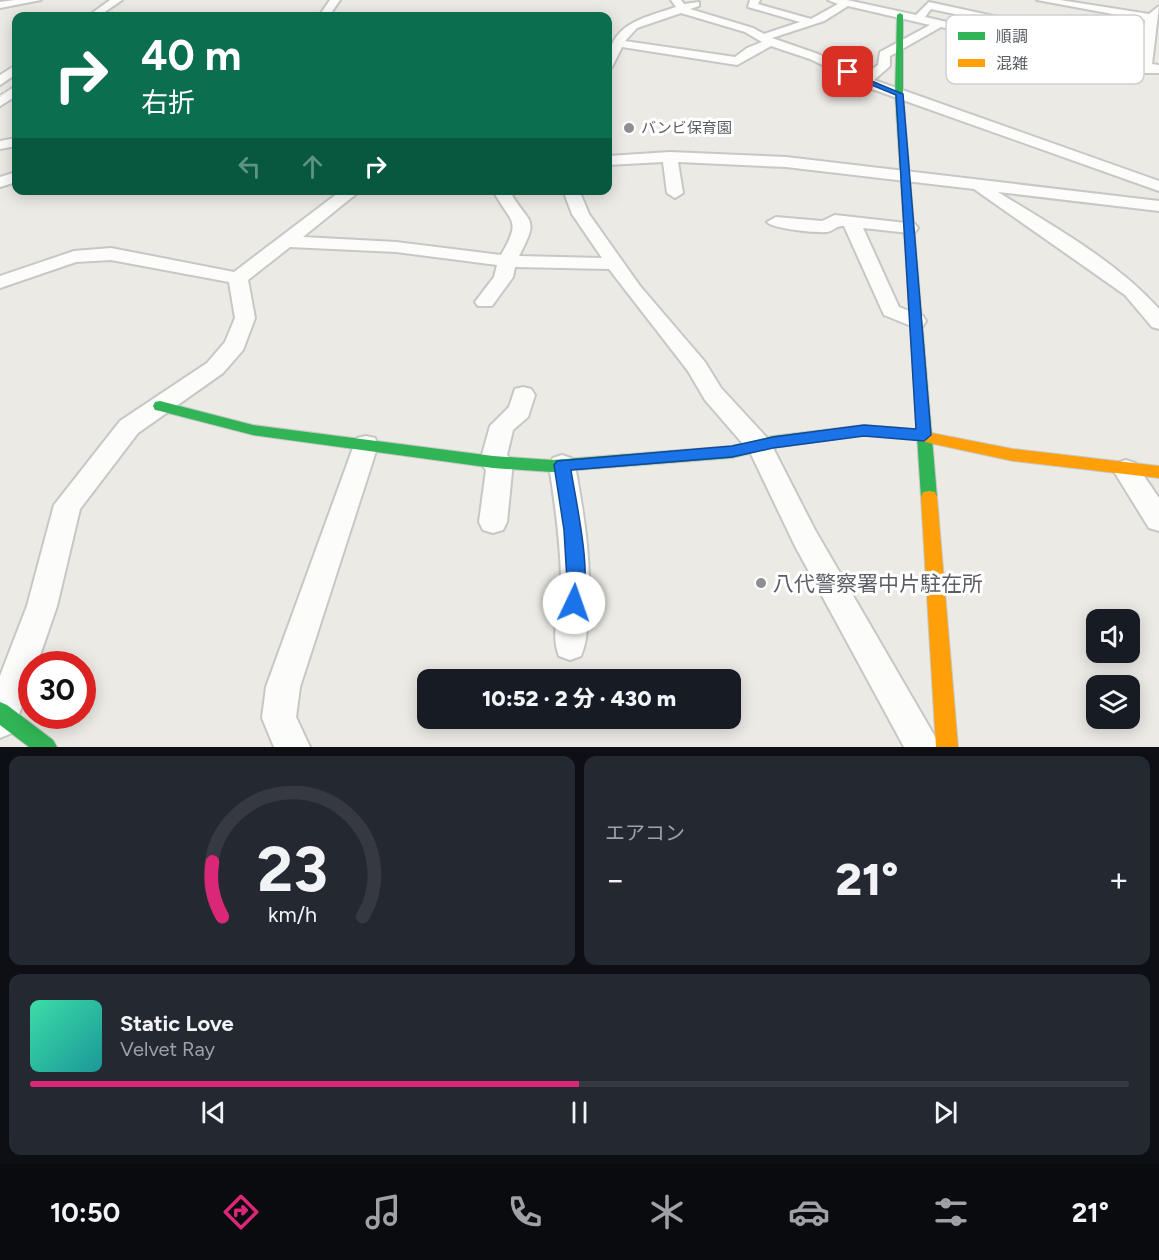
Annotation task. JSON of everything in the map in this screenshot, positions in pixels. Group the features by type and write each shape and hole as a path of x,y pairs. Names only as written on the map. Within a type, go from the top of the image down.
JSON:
{"street":[{"path":"0,5 36,0"},
{"path":"99,12 117,0"},
{"path":"755,0 752,5 811,22"},
{"path":"833,0 900,15 927,9 947,15"},
{"path":"1042,0 1065,5 1155,9 1145,69 1159,69"},
{"path":"1065,5 1076,0"},
{"path":"612,55 617,43 633,26 680,5 704,3"},
{"path":"617,43 737,61 768,40 811,22 847,3"},
{"path":"680,5 749,30 796,52 814,56 899,94 1159,186"},
{"path":"927,9 939,24"},
{"path":"900,15 899,94 947,747"},
{"path":"865,80 884,66 884,54 939,24 946,25"},
{"path":"670,157 675,193"},
{"path":"612,161 670,157 786,162 1159,206"},
{"path":"977,186 1053,234 1132,291 1159,322"},
{"path":"0,282 74,257 111,254 238,278 346,195"},
{"path":"485,302 503,277 507,261 523,232 522,219 510,207 504,195"},
{"path":"573,195 581,214 657,323 697,367 713,394 760,447 805,538 923,747"},
{"path":"776,222 825,227 835,220 909,228"},
{"path":"851,222 891,311 916,321"},
{"path":"284,241 396,248 507,261 615,264"},
{"path":"46,747 1,715 42,606 67,506 111,447 129,427 215,368 235,345 245,318 238,278"},
{"path":"492,522 496,462 502,426 520,411 523,395"},
{"path":"160,406 253,430 496,462 562,465 732,452 773,442 864,430 924,435 1013,455 1126,470 1159,472"},
{"path":"291,747 279,718 283,687 366,445"},
{"path":"562,465 573,530 576,581 570,645"},
{"path":"1126,470 1159,520"}],"railway":[{"path":"109,12 128,0"},
{"path":"0,96 12,87"}],"traffic: fast":[{"path":"900,15 899,94 929,497"},
{"path":"160,406 253,430 493,462 552,466 732,452 773,442 864,430 911,434"},
{"path":"0,712 46,747"}],"traffic: slow":[{"path":"911,434 1013,455 1159,472"},
{"path":"929,497 947,747"}],"place":[{"name":"バンビ保育園","path":"629,128"},
{"name":"八代警察署中片駐在所","path":"761,583"}],"route":[{"path":"574,603 576,581 573,530 562,465 732,452 773,442 864,430 924,435 899,94 848,72"}]}
